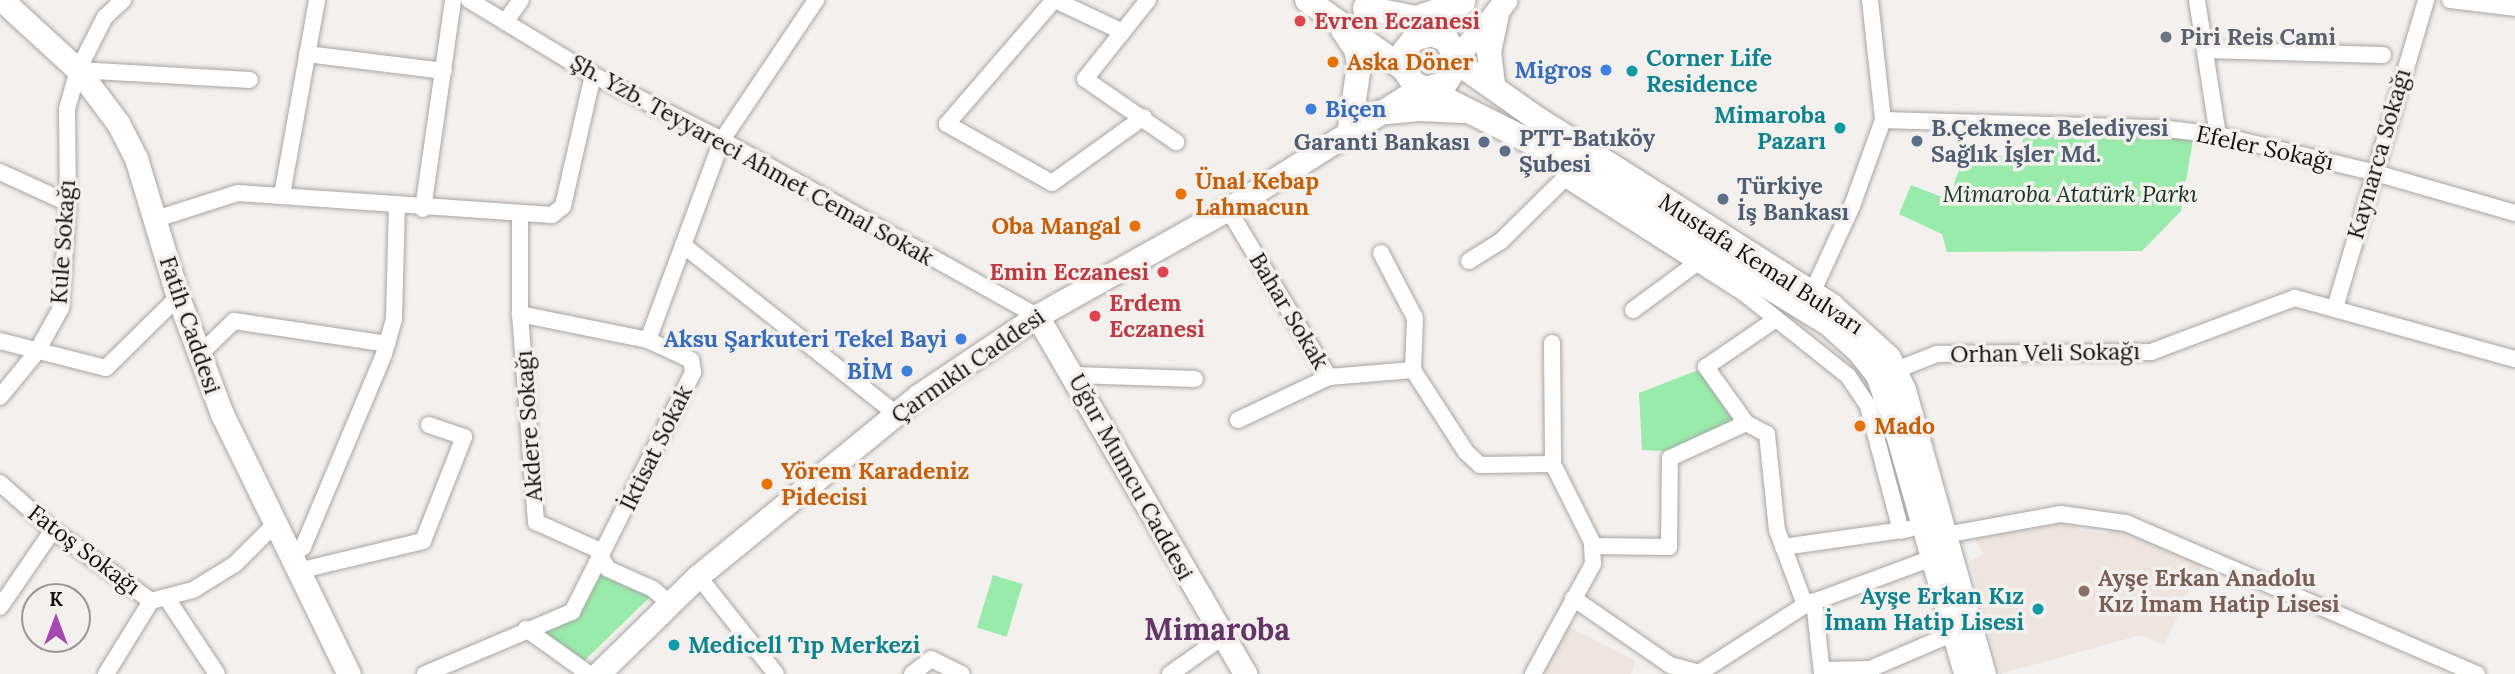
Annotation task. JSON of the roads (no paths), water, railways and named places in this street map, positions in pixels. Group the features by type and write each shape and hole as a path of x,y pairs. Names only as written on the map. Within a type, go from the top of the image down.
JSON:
{"main road":[{"name":"Fatih Caddesi","path":"2,0 78,70 118,123 136,158 178,297 200,354 274,525 349,674"},
{"path":"1307,0 1350,10 1447,40 1457,59"},
{"path":"1350,10 1416,19 1464,1"},
{"path":"1415,80 1404,52 1464,1"},
{"path":"1350,128 1415,80 1452,79 1457,59 1501,7"},
{"path":"1493,84 1489,52 1501,7"},
{"path":"1350,10 1415,80 1475,112 1570,173 1828,323 1860,352 1878,375 1966,674"},
{"path":"1350,10 1359,65 1350,128"},
{"name":"Mustafa Kemal Bulvarı","path":"1457,59 1533,116 1812,292 1868,334 1896,370 1923,531 1984,674"},
{"name":"Çarmıklı Caddesi","path":"598,674 668,602 896,414 1037,316 1228,209 1377,113 1415,80"},
{"path":"1377,113 1419,109 1475,112"},
{"name":"Uğur Mumcu Caddesi","path":"1037,316 1074,375 1221,638 1245,674"}],"street":[{"name":"Kule Sokağı","path":"0,397 36,352 61,308 68,203 67,109 78,70 106,17 123,0"},
{"path":"282,195 317,0"},
{"path":"423,209 453,0"},
{"name":"Şh. Yzb. Teyyareci Ahmet Cemal Sokak","path":"469,0 593,75 722,140 1037,316"},
{"path":"505,22 521,0"},
{"path":"648,340 722,140 816,0"},
{"path":"1123,32 1055,0 947,124 1052,183 1140,115"},
{"path":"1148,0 1085,79 1176,142"},
{"path":"1812,292 1852,206 1882,120 1870,0"},
{"path":"2197,0 2218,135"},
{"name":"Kaynarca Sokağı","path":"2335,308 2372,172 2426,0"},
{"path":"2450,0 2515,8"},
{"path":"2205,50 2383,55"},
{"path":"307,54 444,71"},
{"path":"78,70 250,80"},
{"path":"156,219 238,193 423,209 552,215 562,206 593,75"},
{"name":"Efeler Sokağı","path":"1882,120 2159,128 2218,135 2372,172 2515,213"},
{"path":"0,172 68,203"},
{"path":"1469,261 1501,241 1570,173 1698,262 1848,376 1868,406 1923,531"},
{"path":"295,564 387,344 394,318 397,207"},
{"name":"Bahar Sokak","path":"1228,209 1329,377 1413,370"},
{"name":"Akdere Sokağı","path":"520,213 520,314 536,522 596,549 607,569 653,589 668,602"},
{"path":"683,245 896,414"},
{"path":"1381,253 1415,318 1413,370 1466,452 1480,465 1553,464"},
{"path":"1633,310 1698,262"},
{"path":"0,341 106,368 178,297"},
{"name":"Orhan Veli Sokağı","path":"1896,370 1937,354 2151,352 2295,298 2515,359"},
{"name":"İktisat Sokak","path":"425,674 526,629 572,612 693,372 691,360 648,340 520,314"},
{"path":"1776,319 1706,367 1746,424 1767,434 1773,509 1783,547 1810,603 1822,672 1870,668 1954,633"},
{"path":"200,354 234,321 387,344"},
{"path":"1533,674 1593,564 1592,546 1553,464 1552,343"},
{"path":"1074,375 1195,379"},
{"path":"1238,419 1329,377"},
{"path":"1592,546 1669,547 1670,458 1746,424"},
{"path":"295,564 423,541 464,437 429,425"},
{"name":"Fatoş Sokağı","path":"0,483 53,530 158,599 193,590 236,564 274,525"},
{"path":"1783,547 2061,514 2126,523 2477,674"},
{"path":"2,598 53,530"},
{"path":"1573,598 1670,670 1699,673 1810,603 1932,558"},
{"path":"698,576 776,674"},
{"path":"106,674 158,599 217,674"},
{"path":"526,629 589,674"},
{"path":"1170,674 1221,638"},
{"path":"912,674 931,659 962,674"}],"place":[{"name":"Evren Eczanesi","path":"1300,21"},
{"name":"Piri Reis Cami","path":"2166,37"},
{"name":"Aska Döner","path":"1333,62"},
{"name":"Migros","path":"1606,70"},
{"name":"Corner Life Residence","path":"1632,71"},
{"name":"Biçen","path":"1311,109"},
{"name":"Mimaroba Pazarı","path":"1840,128"},
{"name":"B.Çekmece Belediyesi Sağlık İşler Md.","path":"1917,141"},
{"name":"Garanti Bankası","path":"1484,142"},
{"name":"PTT-Batıköy Şubesi","path":"1505,151"},
{"name":"Ünal Kebap Lahmacun","path":"1181,194"},
{"name":"Türkiye İş Bankası","path":"1723,199"},
{"name":"Oba Mangal","path":"1135,226"},
{"name":"Emin Eczanesi","path":"1163,272"},
{"name":"Erdem Eczanesi","path":"1095,316"},
{"name":"Aksu Şarkuteri Tekel Bayi","path":"961,339"},
{"name":"BİM","path":"907,371"},
{"name":"Mado","path":"1860,426"},
{"name":"Yörem Karadeniz Pidecisi","path":"767,484"},
{"name":"Ayşe Erkan Anadolu Kız İmam Hatip Lisesi","path":"2084,591"},
{"name":"Ayşe Erkan Kız İmam Hatip Lisesi","path":"2038,609"},
{"name":"Medicell Tıp Merkezi","path":"674,645"}],"district":[{"name":"Mimaroba","path":"1217,629"}],"park label":[{"name":"Mimaroba Atatürk Parkı","path":"2070,194"}]}
